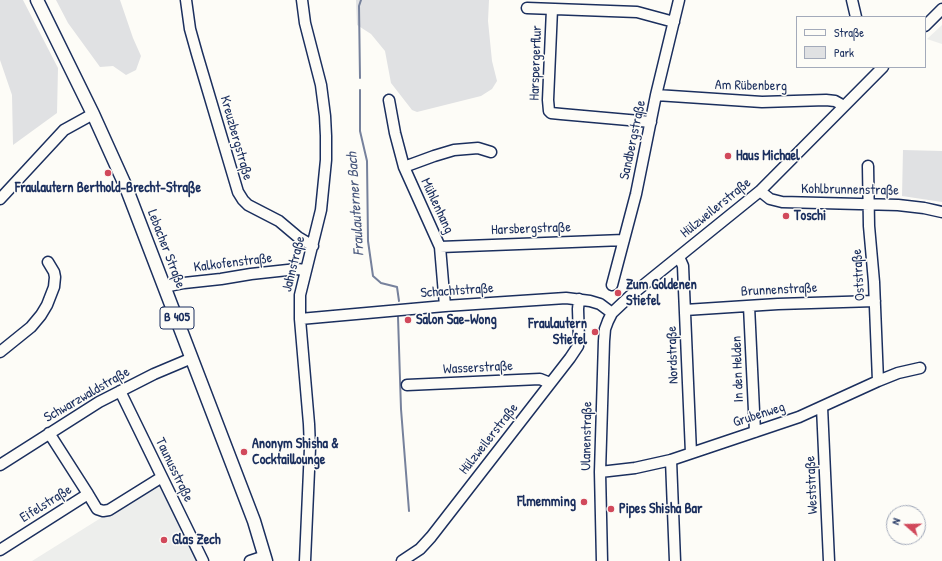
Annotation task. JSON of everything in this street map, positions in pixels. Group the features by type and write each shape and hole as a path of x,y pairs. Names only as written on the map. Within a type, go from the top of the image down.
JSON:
{"main road":[{"name":"Lebacher Straße","path":"37,0 126,186 254,521 266,558"}],"street":[{"name":"Kreuzbergstraße","path":"186,0 192,35 238,192 248,205 279,221 303,241 313,246"},
{"name":"Jahnstraße","path":"302,0 305,23 321,85 325,116 326,160 322,210 305,270 300,295 300,319 310,448 305,561"},
{"name":"Sandbergstraße","path":"612,285 636,194 656,95 679,0"},
{"path":"852,0 856,16"},
{"name":"Harspergerflur","path":"527,8 637,12 674,22"},
{"name":"Harspergerflur","path":"552,9 548,100 549,111 561,114 651,122"},
{"path":"926,25 942,9"},
{"name":"Hülzweilerstraße","path":"612,313 630,296 760,191 844,106 877,69"},
{"name":"Am Rübenberg","path":"656,95 750,102 826,100 835,101 844,106"},
{"name":"Mühlenhang","path":"389,100 395,133 404,167 440,247 445,306"},
{"path":"0,198 64,130 92,114"},
{"name":"Mühlenhang","path":"404,167 454,150 478,148 491,152"},
{"name":"Oststraße","path":"868,166 868,204 875,301 878,381"},
{"name":"Kohlbrunnenstraße","path":"760,191 770,199 782,202 912,206 942,212"},
{"name":"Harsbergstraße","path":"440,247 624,240"},
{"name":"Nordstraße","path":"679,257 683,266 691,453"},
{"path":"0,352 31,327 41,315 47,304 54,287 55,277 54,272 48,262"},
{"name":"Kalkofenstraße","path":"164,287 184,282 221,279 297,269 305,270"},
{"name":"Schachtstraße","path":"300,319 445,306 566,298 579,299 600,304 612,313"},
{"name":"Hülzweilerstraße","path":"402,561 418,551 431,537 570,358 578,346 579,340 579,299"},
{"name":"Brunnenstraße","path":"685,310 811,302 875,301"},
{"name":"In den Helden","path":"749,306 755,432"},
{"name":"Ulanenstraße","path":"602,561 600,472 604,341 605,329 612,313"},
{"name":"Schwarzwaldstraße","path":"0,465 49,433 120,391 154,374 192,358"},
{"name":"Grubenweg","path":"600,472 634,468 671,460 799,417 878,381 898,373 920,368"},
{"name":"Wasserstraße","path":"407,385 540,379 550,384"},
{"name":"Taunusstraße","path":"120,391 203,561"},
{"name":"Weststraße","path":"822,407 829,561"},
{"path":"49,433 97,509 103,512 109,510 162,477"},
{"path":"671,460 675,561"},
{"name":"Eifelstraße","path":"0,550 88,494"},
{"path":"418,551 420,561"},
{"path":"250,561 266,558"}],"shaded area":[{"path":"942,25 942,44 927,39"},
{"path":"160,481 200,561 32,561"}],"green space":[{"path":"0,0 23,0 58,68 57,113 13,145 12,95 0,60"},
{"path":"56,0 120,0 141,56 136,70 126,75 113,66 100,67 68,23"},
{"path":"356,0 489,0 488,21 492,61 497,81 492,89 481,96 417,112 412,110 391,83 385,51 371,34 357,25"},
{"path":"903,150 942,151 942,202 902,196"}],"waterway":[{"name":"Fraulauterner Bach","path":"360,78 359,6 361,0"},
{"name":"Fraulauterner Bach","path":"360,90 360,131 367,161 368,241 373,276 381,283 397,287 399,301"},
{"name":"Fraulauterner Bach","path":"398,317 401,409 409,511"}],"place":[{"name":"Haus Michael","path":"728,156"},
{"name":"Fraulautern Berthold-Brecht-Straße","path":"108,173"},
{"name":"Toschi","path":"786,216"},
{"name":"Zum Goldenen Stiefel","path":"618,293"},
{"name":"Salon Sae-Wong","path":"408,320"},
{"name":"Fraulautern Stiefel","path":"595,332"},
{"name":"Anonym Shisha & Cocktaillounge","path":"244,452"},
{"name":"Flmemming","path":"584,502"},
{"name":"Pipes Shisha Bar","path":"611,509"},
{"name":"Glas Zech","path":"164,540"}]}
